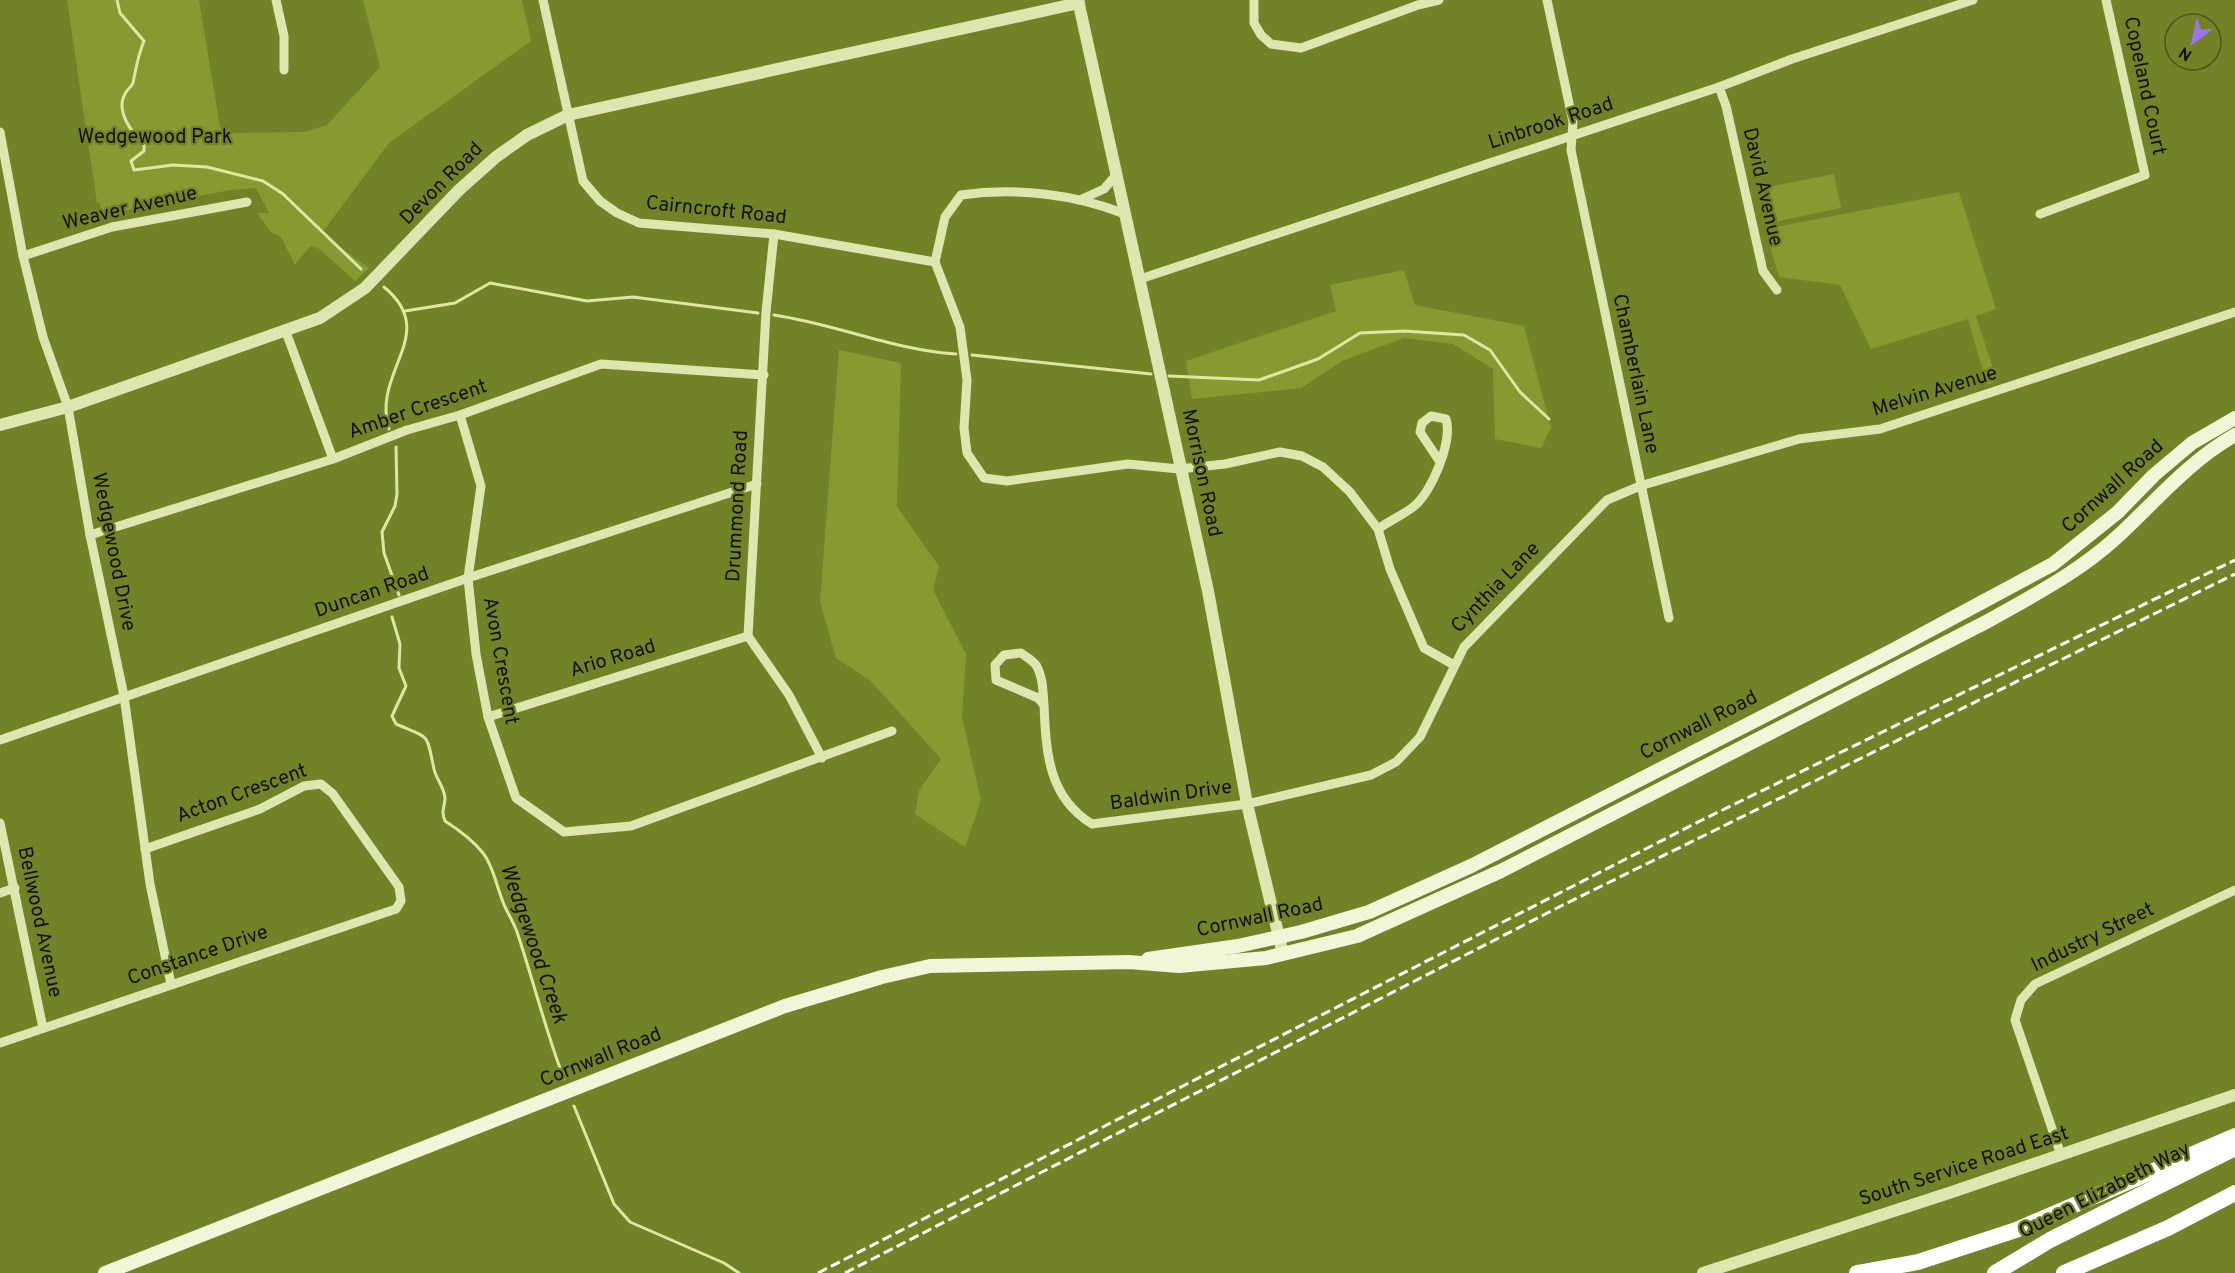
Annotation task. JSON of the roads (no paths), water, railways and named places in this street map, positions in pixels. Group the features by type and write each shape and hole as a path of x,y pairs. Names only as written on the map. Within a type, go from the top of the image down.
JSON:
{"highway":[{"path":"1857,1273 1918,1262 2016,1230 2235,1136"},
{"name":"Queen Elizabeth Way","path":"1995,1273 2050,1240 2235,1148"},
{"path":"2093,1273 2168,1228 2235,1193"},
{"path":"2064,1273 2168,1228"}],"main road":[{"name":"Cornwall Road","path":"1129,962 1278,938 1369,912 1471,866 1982,604 2053,564 2088,538 2192,443 2235,418"},
{"name":"Cornwall Road","path":"105,1273 785,1006 882,977 930,966 1129,962 1179,966 1283,954 1357,936 1511,866 1990,620 2061,579 2093,557 2116,538 2180,475 2204,455 2235,435"}],"street":[{"path":"276,0 284,36 285,70"},
{"name":"Cairncroft Road","path":"543,0 583,181 600,201 617,213 639,223 774,234 935,262"},
{"path":"1254,0 1254,23 1261,35 1271,44 1301,48 1439,0"},
{"name":"Chamberlain Lane","path":"1546,0 1573,122 1571,150 1669,618"},
{"name":"Linbrook Road","path":"1140,279 1571,137 1719,87 1792,59 1972,0"},
{"name":"Copeland Court","path":"2040,214 2145,176 2106,0"},
{"name":"Devon Road","path":"0,425 68,407 286,332 320,318 365,288 459,190 495,157 527,135 568,115 1079,2"},
{"name":"Morrison Road","path":"1079,2 1179,469 1208,591 1247,804 1283,954"},
{"name":"David Avenue","path":"1719,87 1726,106 1763,271 1777,290"},
{"name":"Wedgewood Drive","path":"0,132 22,256 43,337 68,407 90,535 124,696 145,849 171,984"},
{"path":"1082,199 1104,189 1116,175"},
{"path":"1125,214 1082,199 993,190 961,195 945,217 935,262 960,327 967,380 964,429 967,453 984,477 1007,481 1128,464 1179,469 1225,464 1280,452 1302,456 1323,467 1350,492 1378,528 1390,569 1424,648 1454,665"},
{"name":"Weaver Avenue","path":"22,256 112,227 247,202"},
{"name":"Drummond Road","path":"748,636 774,234"},
{"name":"Melvin Avenue","path":"1640,486 1799,439 1880,429 2235,312"},
{"path":"286,332 333,459"},
{"name":"Amber Crescent","path":"90,535 333,459 407,430 460,415 601,364 764,375"},
{"name":"Avon Crescent","path":"460,415 481,486 468,578 476,654 488,717 516,798 564,831 631,826 892,731"},
{"path":"1378,528 1415,506 1440,462 1449,430 1446,419 1431,416 1422,423 1420,432 1440,462"},
{"name":"Duncan Road","path":"0,740 468,578 757,484"},
{"name":"Cynthia Lane","path":"1247,804 1371,775 1396,762 1420,737 1464,647 1597,509 1607,500 1640,486"},
{"path":"748,636 789,695 822,758"},
{"name":"Ario Road","path":"488,717 748,636"},
{"name":"Baldwin Drive","path":"1044,705 1038,698 996,680 995,666 1004,656 1021,653 1036,665 1043,687 1044,705 1044,740 1056,788 1075,814 1092,824 1247,804"},
{"name":"Acton Crescent","path":"145,849 260,809 304,786 321,783 333,794 399,887 401,897"},
{"name":"Bellwood Avenue","path":"0,823 43,1028"},
{"path":"0,893 15,888"},
{"name":"Industry Street","path":"2061,1155 2015,1020 2021,1000 2035,984 2235,890"},
{"name":"Constance Drive","path":"0,1043 396,909 401,897"},
{"name":"South Service Road East","path":"1703,1273 2235,1095"}],"waterway":[{"name":"Wedgewood Creek","path":"117,0 120,13 144,41 133,83 122,101 126,121 144,144 144,151 131,161 134,170 173,165 207,167 263,181 283,194 361,269"},
{"path":"405,311 455,303 490,283 587,301 633,297 758,313"},
{"name":"Wedgewood Creek","path":"384,287 400,304 406,321 406,337 389,389 386,408 389,429"},
{"path":"774,315 933,352 956,354"},
{"path":"1169,376 1259,380 1318,359 1360,333 1404,331 1464,335 1490,350 1520,392 1549,419"},
{"path":"972,355 1151,374"},
{"name":"Wedgewood Creek","path":"396,447 397,494 395,506 382,532 384,553 399,595"},
{"name":"Wedgewood Creek","path":"392,617 400,644 399,668 406,686 392,716 396,724 416,732 428,742 435,773 445,795 443,812 445,821 474,843 490,864 503,902 517,931 564,1079"},
{"name":"Wedgewood Creek","path":"574,1106 614,1204 630,1222 724,1263 739,1273"}],"railway":[{"path":"818,1273 1702,820 2235,560"},
{"path":"845,1273 1561,906 2235,574"}],"park label":[{"name":"Wedgewood Park","path":"155,138"}]}
